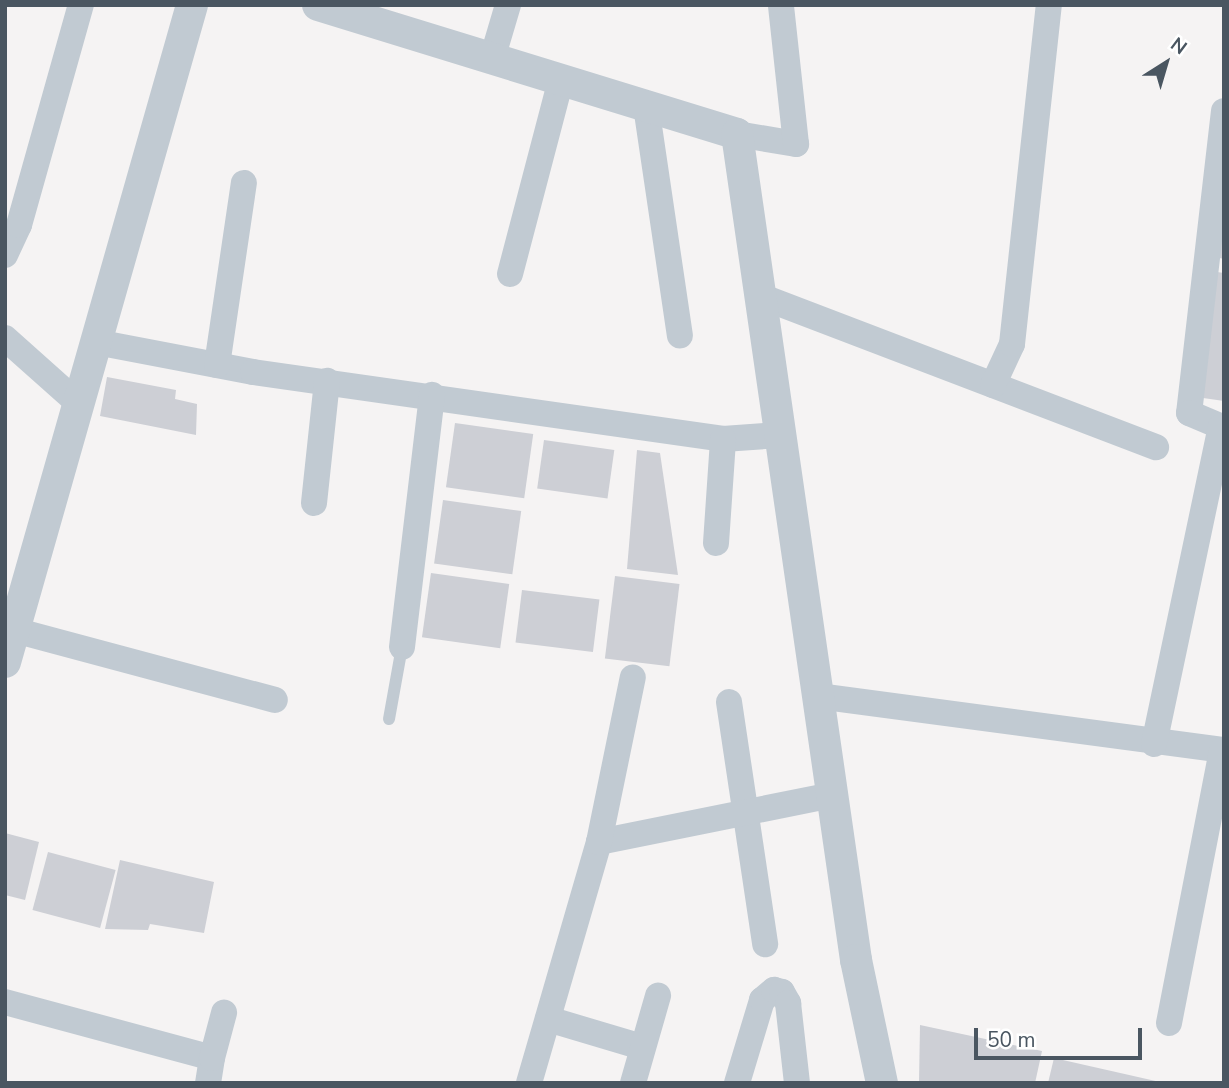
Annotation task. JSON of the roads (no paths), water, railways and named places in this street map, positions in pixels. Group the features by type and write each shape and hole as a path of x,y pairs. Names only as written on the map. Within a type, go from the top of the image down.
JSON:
{"street":[{"path":"5,255 19,225 81,5"},
{"path":"5,662 14,630 14,596 79,404 192,5"},
{"path":"318,5 737,134 796,144 781,5"},
{"path":"492,59 508,5"},
{"path":"993,385 1012,344 1049,5"},
{"path":"510,274 561,80"},
{"path":"646,106 680,335"},
{"path":"1154,744 1223,428 1189,413 1224,111"},
{"path":"737,134 856,960 882,1083"},
{"path":"217,365 244,183"},
{"path":"760,296 1156,447"},
{"path":"5,338 79,404"},
{"path":"96,342 217,365 723,439 780,435"},
{"path":"314,503 327,382"},
{"path":"402,648 432,395"},
{"path":"716,543 723,439"},
{"path":"14,630 275,700"},
{"path":"529,1083 599,842 633,677"},
{"path":"818,696 1154,744 1223,750 1169,1023"},
{"path":"729,702 765,944"},
{"path":"599,842 832,795"},
{"path":"737,1083 762,1000 774,990 782,992 788,1003 797,1083"},
{"path":"633,1083 658,996"},
{"path":"5,1002 210,1070 223,1013"},
{"path":"548,1019 642,1047"}],"lane":[{"path":"388,719 402,648"}]}
